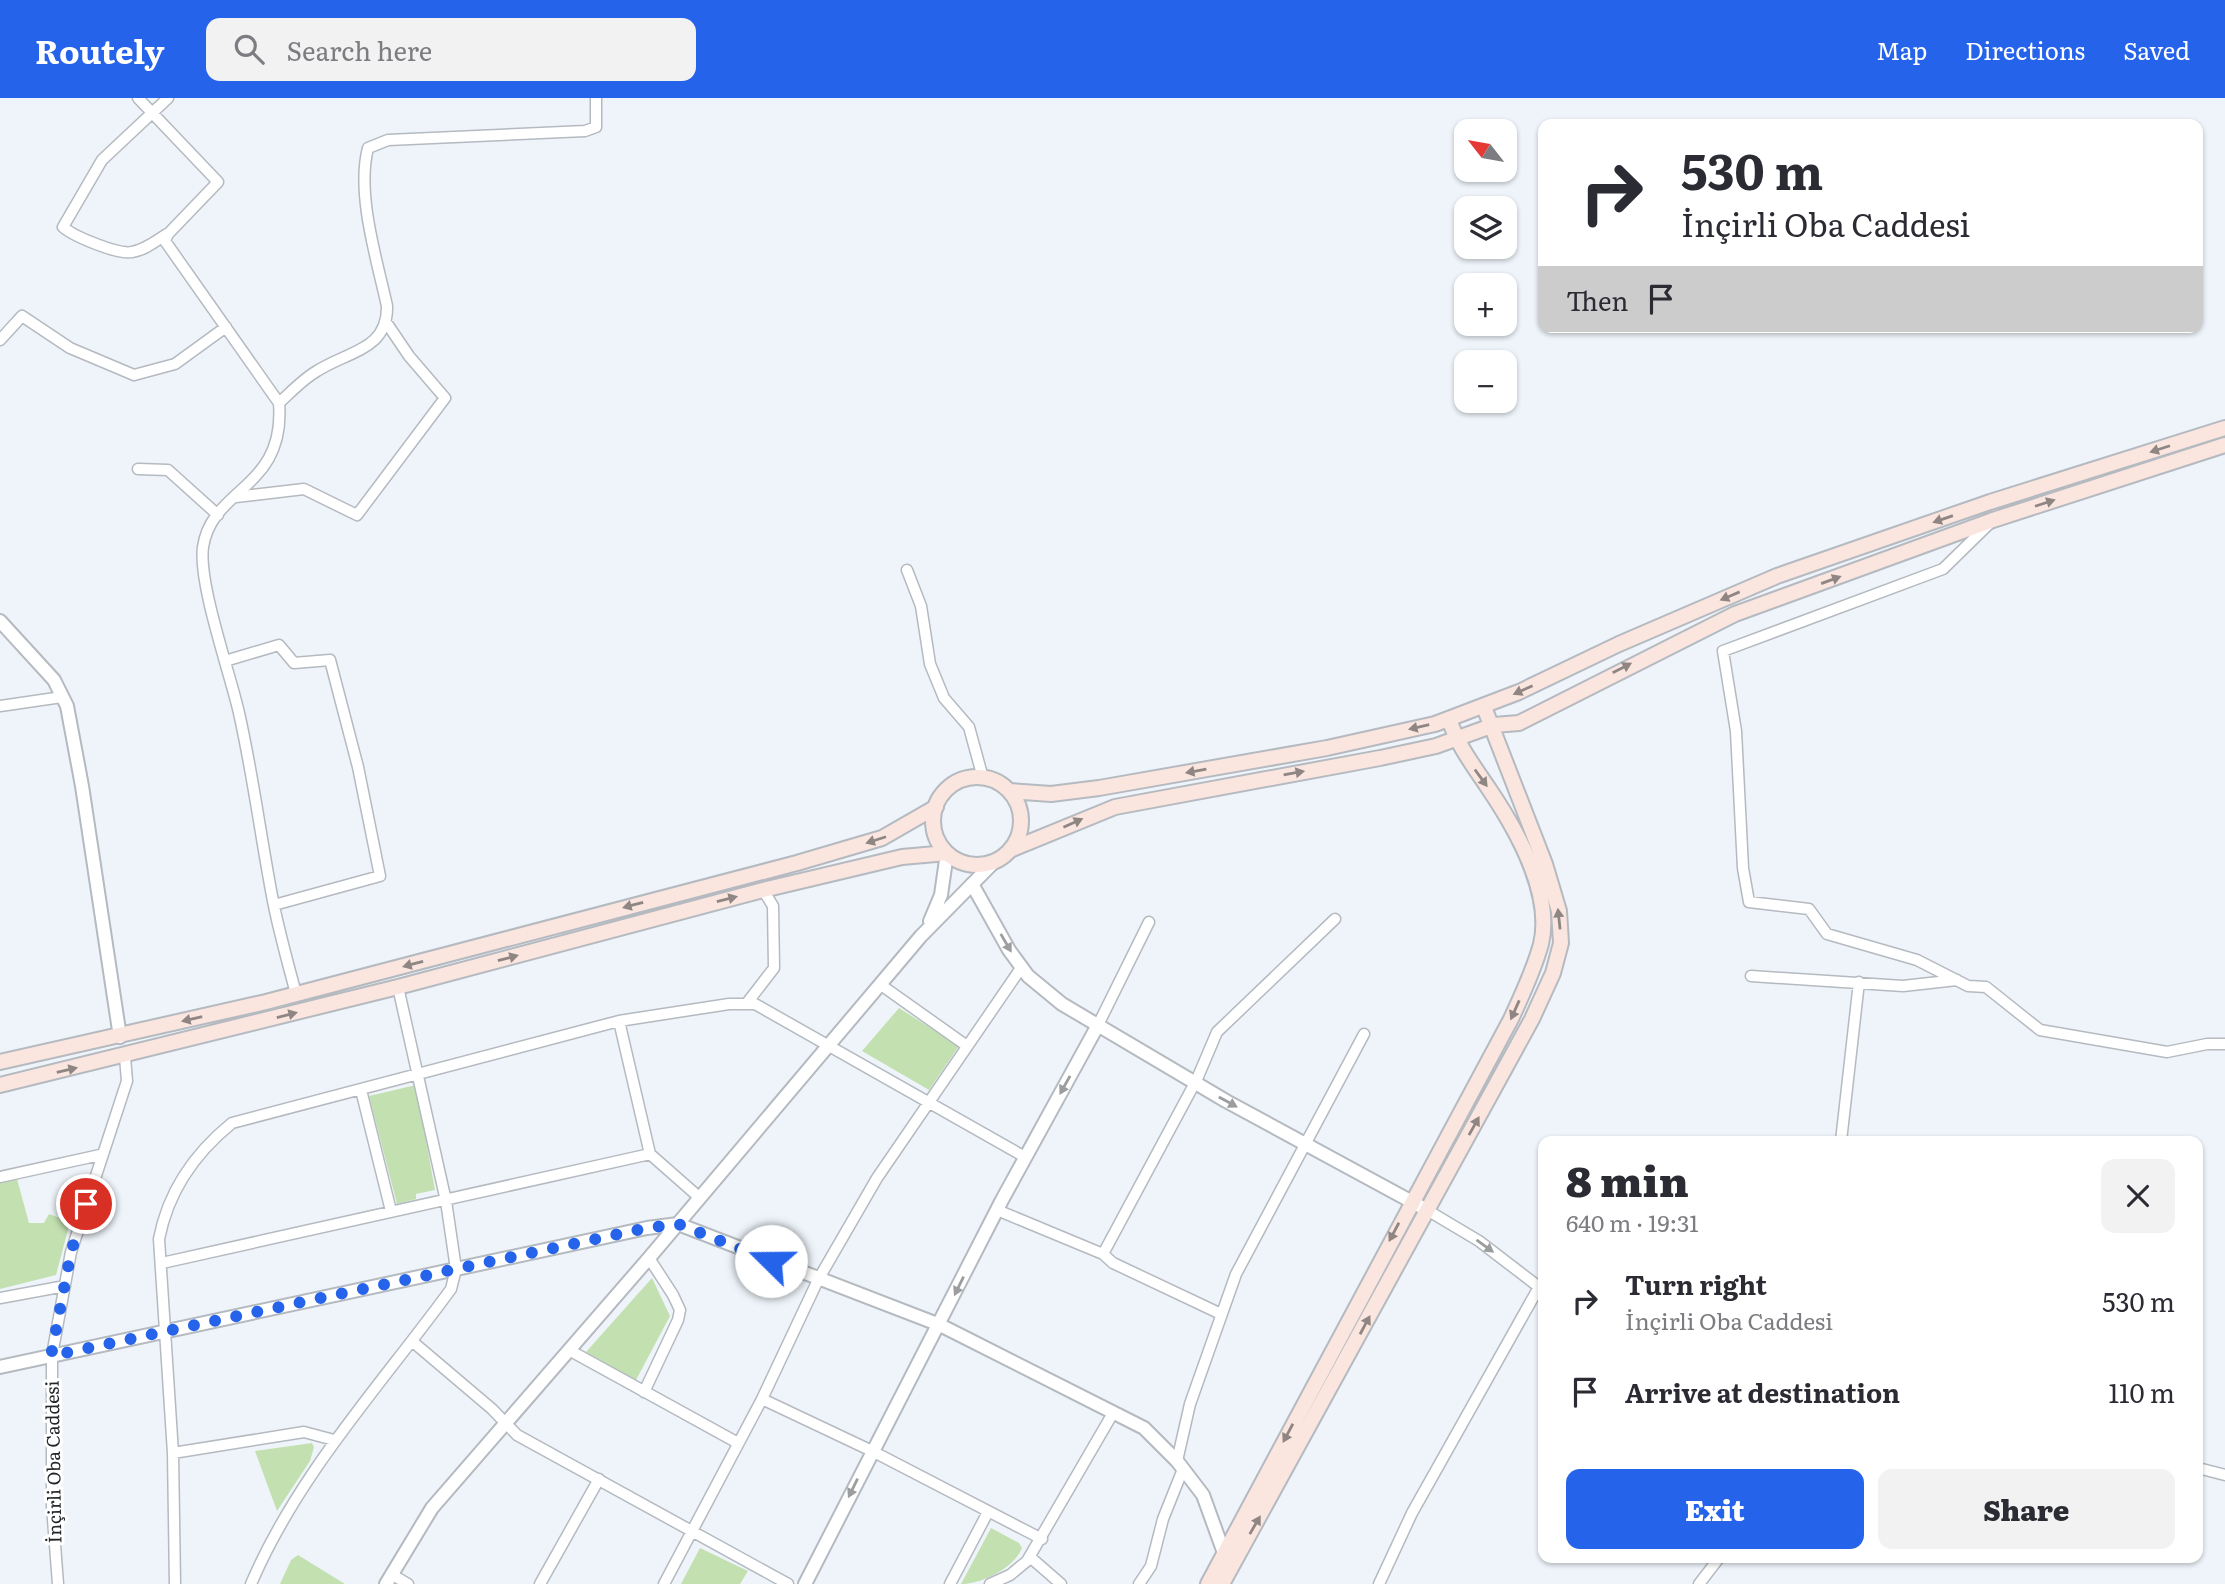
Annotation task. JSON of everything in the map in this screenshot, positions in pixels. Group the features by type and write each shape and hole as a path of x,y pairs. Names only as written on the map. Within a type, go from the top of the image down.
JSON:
{"main road":[{"path":"1009,791 1051,794 1099,788 1327,748 1449,719 1485,707 1619,644 1777,576 1990,502 2225,428"},
{"path":"1010,850 1020,832 1021,817 1017,803 1009,791 997,782 968,778 954,784 943,794 936,807 933,822 936,836 947,853 965,864 993,863 1010,850 1115,807 1380,758 1456,739 1494,725 1519,723 1735,614 1993,520 2225,445"},
{"path":"1218,1581 1427,1210 1532,1019 1553,973 1561,943 1559,911 1545,864 1485,707"},
{"path":"1218,1581 1224,1553 1411,1200 1511,1019 1541,942 1543,912 1530,864 1509,821 1456,739 1449,719"},
{"path":"0,1062 120,1037 296,994 882,838 936,807"},
{"path":"0,1085 125,1057 763,890 902,858 947,853"}],"street":[{"path":"138,98 150,111 218,182 168,234 146,247 126,253 79,236 63,226 102,160 150,111 168,98"},
{"path":"235,497 304,489 357,515 445,398 409,356 388,325 366,190 365,162 368,148 387,141 584,131 596,127 596,98"},
{"path":"168,234 165,241 169,250 279,403 281,425 273,453 260,473 211,523 203,548 206,578 239,713 274,905 296,994"},
{"path":"0,340 22,316 70,348 134,375 175,364 226,327"},
{"path":"279,403 316,371 377,340 388,325"},
{"path":"2210,450 2225,451"},
{"path":"138,469 168,470 218,515"},
{"path":"1993,520 1943,569 1723,652 1736,732 1743,868 1749,902 1809,909 1827,934 1917,960 1968,986 1986,987 2040,1030 2167,1052 2207,1044 2225,1044"},
{"path":"907,570 921,606 930,664 944,698 969,727 983,778"},
{"path":"0,621 40,663 62,698 82,786 120,1037"},
{"path":"225,660 279,645 294,663 330,660 358,767 380,876 274,905"},
{"path":"0,706 62,698"},
{"path":"921,936 936,911 947,853"},
{"path":"408,1584 388,1579 432,1508 649,1258 921,936 993,863"},
{"path":"972,884 1021,968 1062,1004 1195,1083 1411,1200 1479,1241 1538,1286"},
{"path":"747,1003 774,968 773,906 763,890"},
{"path":"1102,1254 1195,1083 1217,1032 1226,1020 1335,919"},
{"path":"805,1584 997,1210 1098,1025 1149,922"},
{"path":"664,1584 762,1399 818,1280 877,1178 1021,968"},
{"path":"1751,976 1903,986 1958,979"},
{"path":"1842,1136 1859,982"},
{"path":"881,985 967,1046"},
{"path":"251,1584 270,1539 334,1440 413,1342 451,1289 456,1269 446,1201 420,1074 398,987"},
{"path":"175,1584 173,1453 159,1239 164,1212 177,1186 214,1137 232,1123 619,1021 747,1003 755,1004 1025,1157"},
{"path":"619,1021 650,1154 700,1198"},
{"path":"1139,1584 1151,1566 1180,1465 1190,1404 1237,1274 1364,1034"},
{"name":"İnçirli Oba Caddesi","path":"58,1584 52,1506 51,1356 71,1252 100,1155 127,1081 125,1057"},
{"path":"361,1090 391,1211"},
{"path":"162,1263 650,1154"},
{"path":"0,1177 100,1155"},
{"path":"997,1210 1102,1254 1113,1263 1221,1314"},
{"path":"0,1367 647,1228 678,1224 940,1325 1144,1428 1180,1465 1203,1495 1224,1553"},
{"path":"644,1392 678,1320 680,1310 649,1258"},
{"path":"0,1298 65,1286"},
{"path":"1380,1584 1412,1513 1538,1289"},
{"path":"413,1342 492,1409 517,1435 788,1584"},
{"path":"569,1350 738,1443"},
{"path":"762,1399 872,1451 1042,1539"},
{"path":"990,1584 1010,1575 1030,1558 1113,1413"},
{"path":"173,1453 304,1432 334,1440"},
{"path":"2203,1469 2225,1475"},
{"path":"540,1584 599,1479"},
{"path":"950,1584 988,1512"},
{"path":"1030,1558 1061,1584"},
{"path":"1699,1584 1714,1563"}],"green space":[{"path":"899,1008 959,1046 929,1090 862,1051"},
{"path":"416,1085 435,1190 416,1194 416,1199 397,1204 369,1096"},
{"path":"17,1179 29,1223 44,1223 49,1214 70,1222 56,1275 0,1289 0,1183"},
{"path":"652,1278 670,1316 636,1380 586,1352"},
{"path":"312,1443 314,1447 310,1461 277,1511 255,1451"},
{"path":"991,1528 1019,1543 1022,1548 1012,1562 996,1574 961,1584"},
{"path":"700,1548 748,1571 740,1584 681,1584"},
{"path":"298,1555 345,1584 280,1584 291,1560"}],"route":[{"path":"86,1204 71,1252 51,1356 647,1228 678,1224 771,1261"}]}
